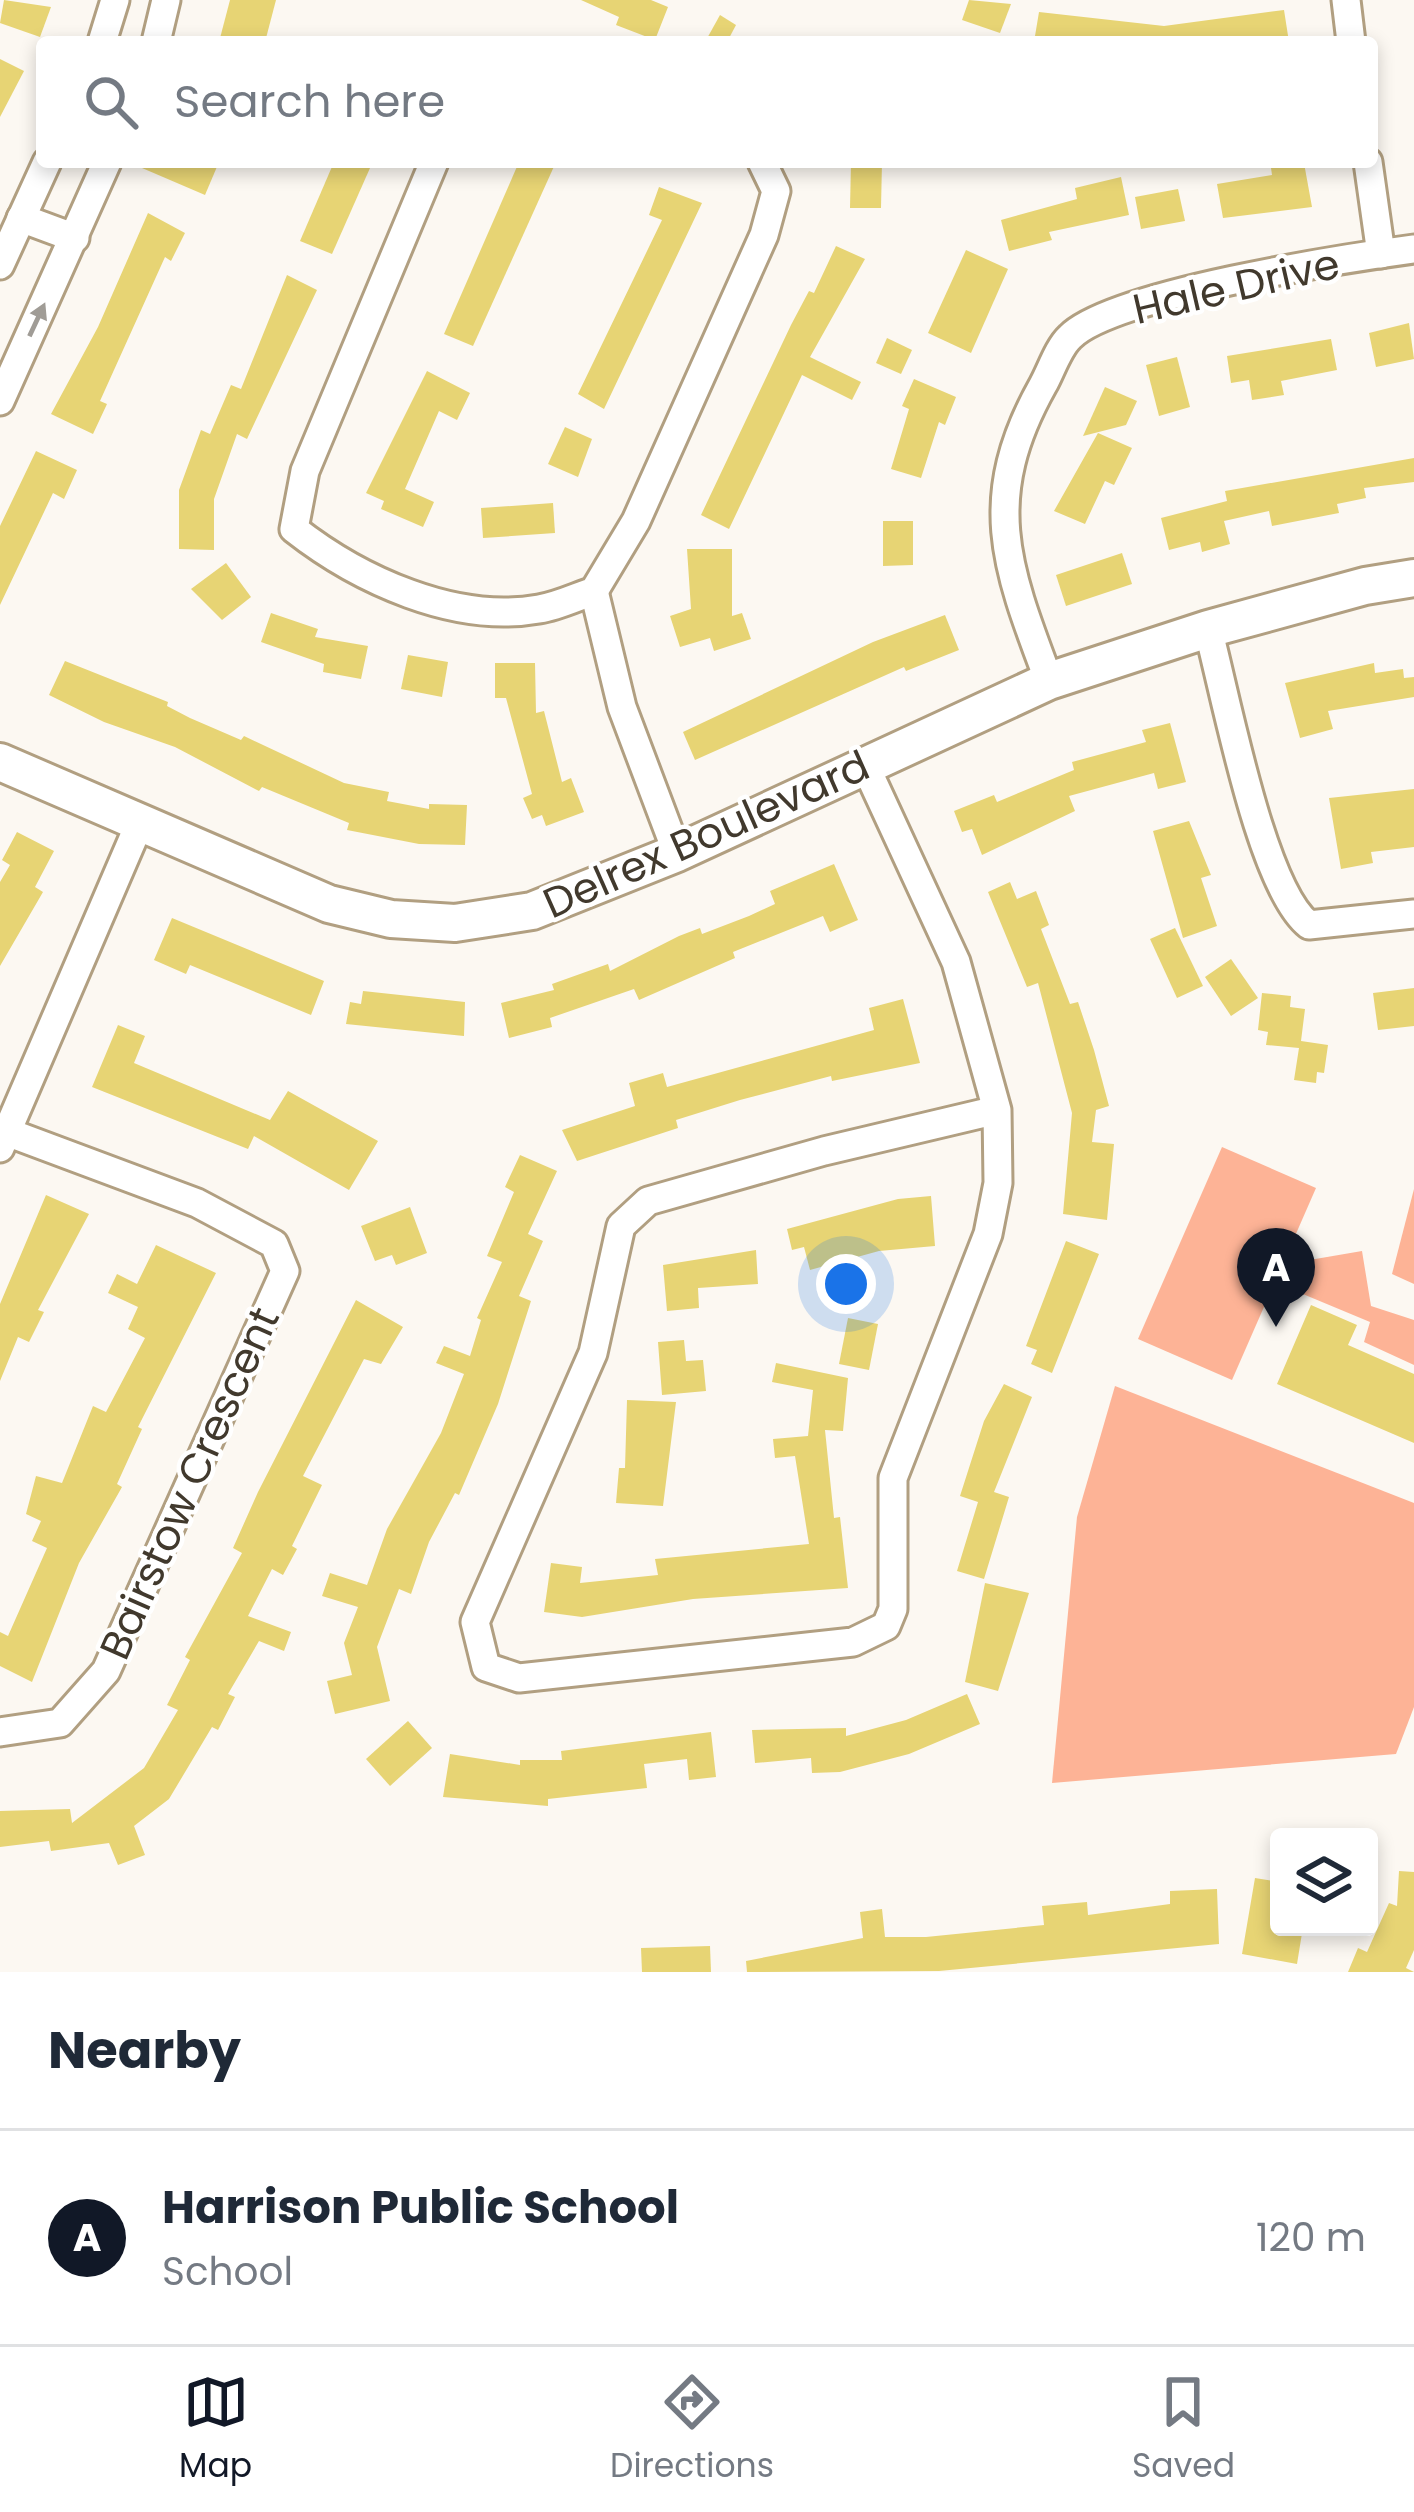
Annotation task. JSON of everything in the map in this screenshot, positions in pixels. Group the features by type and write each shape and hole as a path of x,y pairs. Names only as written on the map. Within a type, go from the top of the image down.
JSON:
{"street":[{"path":"104,36 116,0"},
{"path":"157,36 166,0"},
{"path":"1346,0 1351,36"},
{"path":"0,265 44,168"},
{"path":"0,401 104,168"},
{"path":"431,168 305,471 294,530 341,566 464,610 538,609 594,591 635,521 764,235 776,191 765,168"},
{"path":"1369,168 1381,254"},
{"path":"21,218 75,238"},
{"name":"Hale Drive","path":"1049,681 1008,558 1002,495 1021,423 1070,336 1129,306 1414,249"},
{"name":"Delrex Boulevard","path":"0,762 138,826 328,904 391,919 455,923 532,911 677,853 1049,681 1208,629 1365,586 1414,578"},
{"path":"594,591 622,707 677,853"},
{"path":"1208,629 1273,871 1291,911 1309,925 1414,914"},
{"path":"865,765 956,962 997,1110 998,1183 988,1234 893,1478 893,1609 886,1625 853,1642 519,1678 486,1667 475,1622 593,1353 621,1226 648,1202 824,1150 997,1110"},
{"path":"4,1140 138,826"},
{"name":"Bairstow Crescent","path":"0,1732 60,1723 106,1671 285,1270 274,1244 197,1204 4,1140"}],"shaded area":[{"path":"1222,1147 1316,1188 1232,1380 1138,1339"},
{"path":"1414,1189 1414,1284 1392,1274"},
{"path":"1362,1251 1371,1306 1414,1320 1414,1365 1364,1342 1370,1322 1298,1292 1292,1263"},
{"path":"1115,1386 1414,1503 1414,1707 1396,1754 1052,1783 1077,1517"}],"building":[{"path":"4,0 51,7 40,36 0,23"},
{"path":"230,0 276,0 267,36 221,36"},
{"path":"581,0 651,0 668,7 657,36 616,25 619,17"},
{"path":"969,0 1011,4 1000,33 962,20"},
{"path":"1284,10 1288,36 1035,36 1039,12 1164,26"},
{"path":"720,15 736,25 730,36 708,36"},
{"path":"0,59 24,71 0,117"},
{"path":"142,168 216,168 205,195"},
{"path":"331,168 370,168 332,254 300,241"},
{"path":"516,168 553,168 473,346 444,334"},
{"path":"851,168 882,168 881,208 850,208"},
{"path":"1271,168 1305,168 1312,207 1223,218 1217,184 1272,175"},
{"path":"1121,177 1129,215 1049,232 1052,240 1009,251 1001,220 1077,199 1075,188"},
{"path":"659,187 702,203 604,409 578,394 662,220 649,215"},
{"path":"1178,189 1185,221 1141,229 1135,197"},
{"path":"148,213 185,233 171,261 165,257 100,401 107,404 93,434 51,414 98,327"},
{"path":"836,246 865,259 810,357 861,382 852,400 802,375 729,529 701,515 791,325 809,291 814,293"},
{"path":"966,250 1008,269 971,353 928,333"},
{"path":"287,275 317,290 247,439 237,434 214,499 214,550 179,549 179,490 201,430 210,434 231,385 241,389"},
{"path":"1409,323 1414,359 1376,367 1369,333"},
{"path":"887,338 912,350 901,374 876,363"},
{"path":"1331,339 1337,370 1281,381 1284,395 1252,400 1249,380 1231,383 1227,356"},
{"path":"1177,357 1190,407 1159,416 1146,365"},
{"path":"427,371 470,393 457,420 439,411 405,489 434,502 423,527 381,509 384,501 366,493"},
{"path":"914,379 956,397 945,425 939,422 921,478 891,469 909,409 902,406"},
{"path":"1105,387 1137,401 1126,425 1083,436"},
{"path":"565,427 592,439 578,477 548,464"},
{"path":"1098,433 1132,448 1114,485 1105,481 1085,524 1054,511"},
{"path":"36,451 77,470 64,499 53,493 0,605 0,526"},
{"path":"1414,458 1414,482 1364,488 1366,498 1337,504 1339,513 1272,526 1269,511 1224,521 1230,544 1202,552 1200,542 1169,550 1161,518 1227,501 1225,491"},
{"path":"553,503 555,533 483,538 481,508"},
{"path":"883,521 913,521 913,565 883,566"},
{"path":"687,549 732,549 732,616 742,613 751,639 714,651 710,638 680,647 670,616 691,609"},
{"path":"1122,553 1132,584 1066,606 1056,575"},
{"path":"226,563 251,597 222,620 191,589"},
{"path":"271,613 318,629 315,637 368,646 361,679 323,672 324,664 261,642"},
{"path":"945,615 959,650 906,671 904,667 695,760 683,732 873,642"},
{"path":"408,655 448,662 442,697 401,689"},
{"path":"65,661 168,702 167,706 190,718 241,740 244,736 344,783 389,792 387,801 429,809 429,804 467,805 465,845 419,844 347,830 349,823 262,787 259,791 175,747 104,722 49,695"},
{"path":"495,663 535,663 536,713 544,711 562,782 571,778 584,812 546,826 542,815 532,819 523,798 532,794 506,698 495,698"},
{"path":"1374,663 1375,673 1403,669 1404,678 1414,677 1414,697 1328,711 1333,729 1300,738 1285,683"},
{"path":"1170,723 1186,782 1158,789 1154,773 1069,796 1075,811 982,855 972,829 962,832 954,811 994,795 997,802 1074,770 1072,762 1146,742 1142,730"},
{"path":"1414,789 1414,847 1371,852 1373,863 1341,869 1329,798"},
{"path":"1189,821 1211,875 1201,878 1217,926 1183,938 1153,831"},
{"path":"17,832 54,851 35,887 43,892 0,966 0,882 10,865 2,860"},
{"path":"834,864 858,920 830,932 823,916 733,952 735,958 639,1000 634,989 550,1018 552,1027 509,1038 501,1003 554,990 552,984 608,964 610,971 679,936 700,928 702,934 749,916 775,904 770,891"},
{"path":"1010,882 1017,899 1036,891 1049,925 1041,929 1070,1004 1078,1002 1094,1050 1109,1106 1096,1110 1092,1142 1114,1144 1107,1220 1063,1214 1072,1113 1038,983 1027,987 988,892"},
{"path":"172,918 324,981 311,1015 190,965 186,974 154,960"},
{"path":"1175,928 1203,986 1177,998 1150,939"},
{"path":"1231,959 1258,998 1231,1016 1205,977"},
{"path":"1414,988 1414,1026 1378,1030 1373,993"},
{"path":"363,991 465,1002 464,1036 346,1024 350,1002 361,1004"},
{"path":"1262,993 1291,996 1290,1007 1305,1009 1301,1041 1328,1045 1324,1073 1317,1072 1316,1083 1294,1080 1299,1048 1266,1045 1268,1032 1258,1030"},
{"path":"903,999 920,1063 832,1081 831,1076 740,1100 676,1120 678,1128 577,1161 562,1130 635,1106 629,1083 663,1073 667,1087 874,1030 869,1008"},
{"path":"118,1025 145,1036 134,1063 270,1120 288,1091 378,1141 349,1190 254,1136 248,1149 92,1087"},
{"path":"520,1155 557,1171 528,1234 543,1241 519,1296 531,1301 498,1404 459,1495 455,1493 429,1542 411,1594 399,1589 377,1647 390,1701 335,1714 327,1681 352,1675 344,1643 358,1607 322,1596 330,1573 367,1585 387,1529 441,1433 464,1374 436,1363 444,1346 470,1356 481,1320 477,1318 502,1262 487,1256 514,1192 505,1187"},
{"path":"46,1195 89,1214 38,1310 44,1312 29,1342 18,1337 0,1381 0,1304"},
{"path":"931,1196 935,1246 879,1251 810,1270 804,1247 792,1250 787,1229 898,1199"},
{"path":"410,1207 427,1253 396,1265 392,1255 375,1261 361,1226"},
{"path":"1066,1241 1099,1254 1052,1373 1031,1364 1037,1350 1026,1346"},
{"path":"156,1245 216,1273 138,1427 142,1429 117,1484 122,1487 79,1563 32,1682 0,1666 0,1632 8,1636 47,1548 32,1541 41,1521 26,1514 36,1476 62,1483 93,1406 106,1412 145,1338 128,1329 138,1307 108,1293 117,1274 137,1284"},
{"path":"756,1250 758,1284 698,1288 699,1308 667,1311 663,1265"},
{"path":"356,1300 403,1327 381,1364 364,1359 303,1476 322,1485 292,1546 297,1549 283,1575 272,1569 248,1616 291,1632 284,1651 259,1641 228,1694 235,1697 218,1730 212,1727 169,1799 134,1826 145,1855 118,1865 109,1843 51,1851 49,1841 0,1847 0,1811 70,1809 72,1823 144,1768 178,1710 167,1705 190,1660 185,1657 242,1553 233,1548 258,1492"},
{"path":"1311,1305 1357,1325 1348,1345 1414,1374 1414,1443 1277,1384"},
{"path":"848,1318 878,1324 869,1370 839,1364"},
{"path":"684,1340 686,1361 703,1360 706,1391 662,1395 658,1342"},
{"path":"776,1363 848,1378 843,1431 825,1430 834,1518 840,1517 848,1588 693,1599 582,1617 544,1612 551,1563 582,1567 580,1583 658,1575 655,1559 809,1544 795,1456 775,1458 773,1439 808,1436 813,1390 772,1382"},
{"path":"1004,1384 1032,1397 994,1492 1009,1497 984,1579 957,1571 978,1502 960,1496 984,1421"},
{"path":"627,1400 676,1402 663,1506 616,1503 619,1468 625,1468"},
{"path":"985,1583 1029,1593 998,1691 965,1682"},
{"path":"967,1694 980,1724 909,1754 840,1772 812,1773 811,1758 755,1763 752,1730 846,1728 846,1736 906,1720"},
{"path":"408,1721 432,1748 390,1786 366,1759"},
{"path":"711,1732 716,1777 689,1780 687,1759 644,1764 647,1788 548,1799 548,1806 443,1797 450,1754 520,1765 520,1760 562,1760 561,1751"},
{"path":"1399,1871 1414,1872 1414,1950 1406,1968 1414,1972 1348,1972 1358,1948 1367,1952 1378,1936 1389,1903 1397,1906"},
{"path":"1255,1878 1270,1880 1270,1936 1302,1936 1297,1964 1242,1954"},
{"path":"1217,1889 1219,1944 939,1971 747,1972 746,1961 863,1938 860,1912 882,1909 885,1937 926,1937 1044,1925 1042,1906 1087,1902 1088,1915 1170,1904 1170,1891"},
{"path":"710,1946 711,1972 642,1972 641,1948"}],"place":[{"name":"Harrison Public School","path":"1276,1327"}]}
